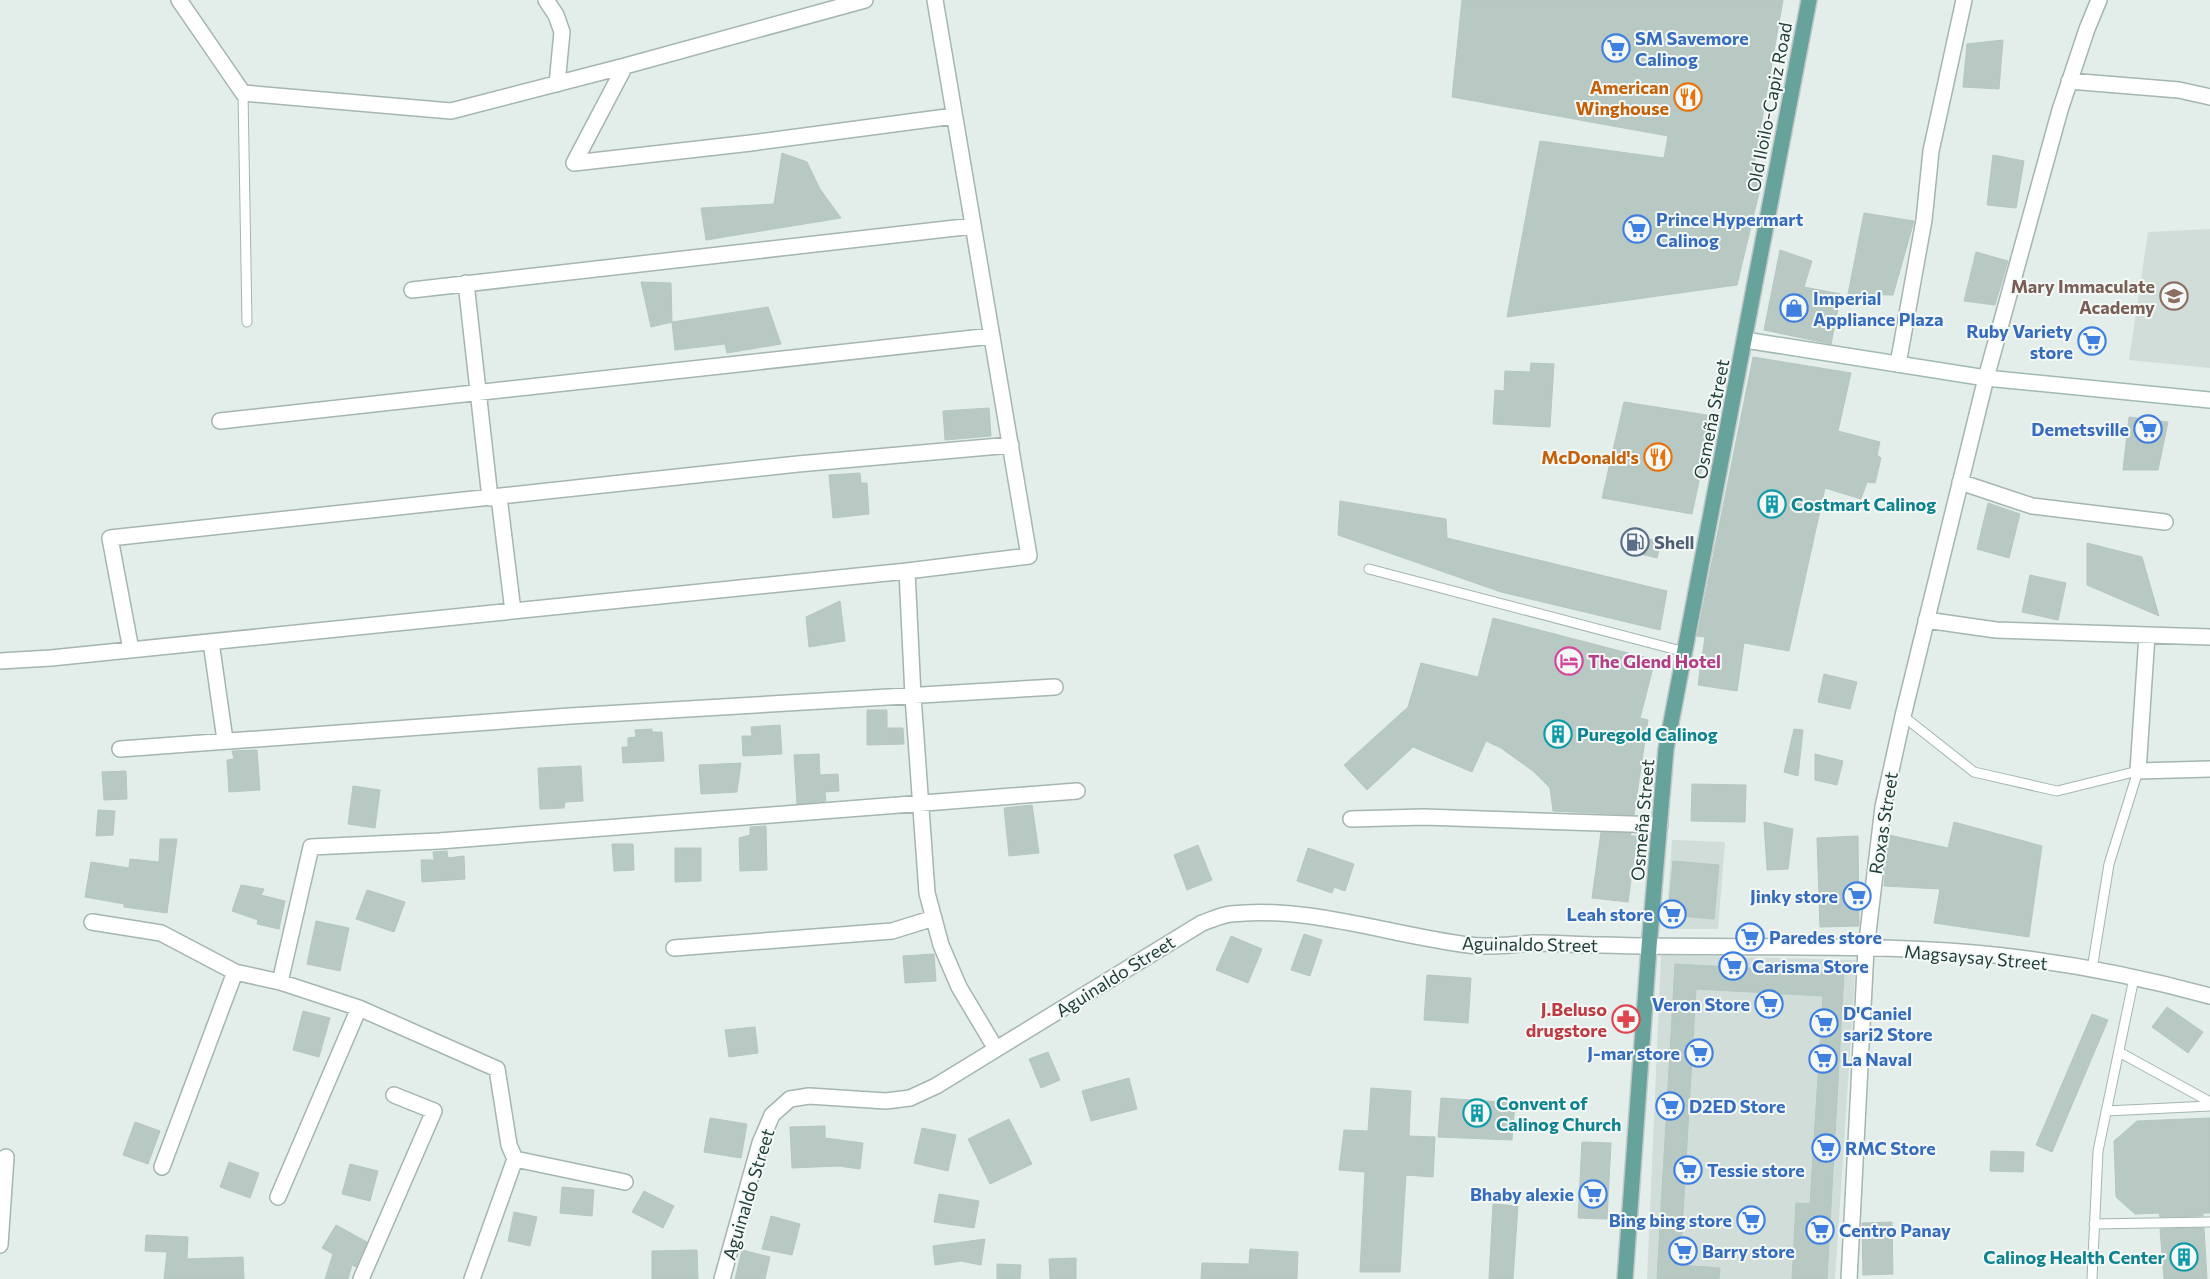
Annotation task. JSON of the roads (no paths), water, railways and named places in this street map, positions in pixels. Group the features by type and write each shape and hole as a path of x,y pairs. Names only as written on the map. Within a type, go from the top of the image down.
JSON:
{"main road":[{"name":"Old Iloilo-Capiz Road","path":"1745,340 1809,0"},
{"name":"Osmeña Street","path":"1625,1279 1649,947 1666,749 1745,340"}],"street":[{"path":"179,0 243,93 451,111 625,66 839,4 866,0"},
{"path":"546,0 556,14 562,32 557,84"},
{"path":"0,661 211,642 907,571 1030,556 935,0"},
{"path":"1898,364 1924,220 1931,151 1964,0"},
{"name":"Roxas Street","path":"1849,1279 1866,949 1883,807 1926,620 1986,378 2069,81 2098,0"},
{"path":"625,66 574,163 751,143 954,116"},
{"path":"2069,81 2179,90 2210,97"},
{"path":"412,290 973,226"},
{"path":"466,283 477,392 513,611"},
{"path":"220,421 992,336"},
{"path":"1745,340 1986,378 2210,400"},
{"path":"131,650 110,538 798,464 1011,445"},
{"path":"1960,482 2032,506 2165,522"},
{"path":"907,571 913,696 927,893 940,945 959,987 996,1050"},
{"path":"1926,620 1996,630 2210,637"},
{"path":"2147,635 2138,771 2210,769"},
{"path":"211,642 225,740"},
{"path":"120,749 570,716 1055,686"},
{"path":"280,982 311,847 439,841 1077,791"},
{"path":"1351,818 1424,817 1660,825"},
{"name":"Aguinaldo Street","path":"722,1279 760,1143 772,1115 790,1099 809,1096 886,1101 910,1098 936,1086 1202,923 1229,914 1255,912 1298,915 1393,930 1470,946 1540,943 1649,947"},
{"path":"674,948 892,931 934,918"},
{"path":"92,922 161,933 235,972 280,982 360,1008 497,1069 509,1146 515,1159 472,1279"},
{"name":"Magsaysay Street","path":"1649,947 1866,949 1974,953 2092,969 2210,996"},
{"path":"162,1167 235,972"},
{"path":"278,1197 360,1008"},
{"path":"361,1279 434,1111 394,1095"},
{"path":"0,1245 6,1158"},
{"path":"515,1159 625,1182"}],"lane":[{"path":"243,93 247,322"},
{"path":"1369,569 1685,652"},
{"path":"1903,716 1974,772 2057,791 2138,771"},
{"path":"2092,969 2109,864 2138,771"},
{"path":"2092,1279 2098,1151 2134,978"},
{"path":"2119,1052 2210,1104"},
{"path":"2106,1111 2210,1104"},
{"path":"2094,1224 2210,1222"}],"place":[{"name":"SM Savemore Calinog","path":"1616,48"},
{"name":"American Winghouse","path":"1688,97"},
{"name":"Prince Hypermart Calinog","path":"1637,229"},
{"name":"Mary Immaculate Academy","path":"2174,296"},
{"name":"Imperial Appliance Plaza","path":"1794,308"},
{"name":"Ruby Variety store","path":"2092,341"},
{"name":"Demetsville","path":"2148,429"},
{"name":"McDonald's","path":"1658,457"},
{"name":"Costmart Calinog","path":"1772,504"},
{"name":"Shell","path":"1635,542"},
{"name":"The Glend Hotel","path":"1569,661"},
{"name":"Puregold Calinog","path":"1558,734"},
{"name":"Jinky store","path":"1857,896"},
{"name":"Leah store","path":"1672,914"},
{"name":"Paredes store","path":"1750,937"},
{"name":"Carisma Store","path":"1733,966"},
{"name":"Veron Store","path":"1769,1004"},
{"name":"J.Beluso drugstore","path":"1626,1019"},
{"name":"D'Caniel sari2 Store","path":"1824,1023"},
{"name":"J-mar store","path":"1699,1053"},
{"name":"La Naval","path":"1823,1059"},
{"name":"D2ED Store","path":"1670,1106"},
{"name":"Convent of Calinog Church","path":"1477,1113"},
{"name":"RMC Store","path":"1826,1148"},
{"name":"Tessie store","path":"1688,1170"},
{"name":"Bhaby alexie","path":"1593,1194"},
{"name":"Bing bing store","path":"1751,1220"},
{"name":"Centro Panay","path":"1820,1230"},
{"name":"Barry store","path":"1683,1251"},
{"name":"Calinog Health Center","path":"2184,1257"}]}
